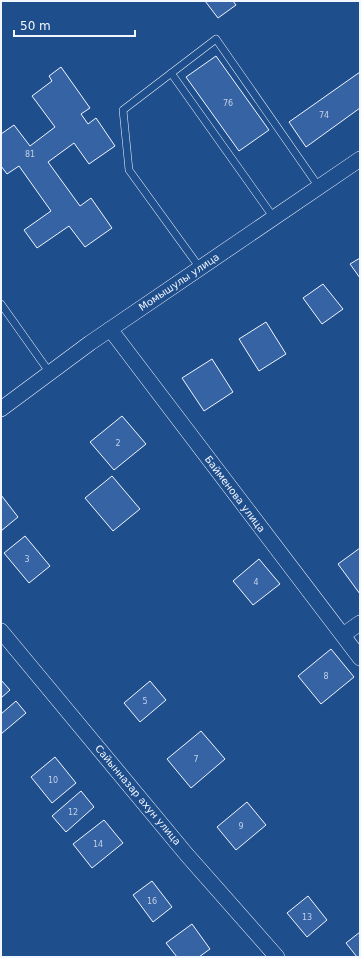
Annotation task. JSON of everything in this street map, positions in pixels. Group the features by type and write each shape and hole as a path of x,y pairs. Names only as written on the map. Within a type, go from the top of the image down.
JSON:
{"street":[{"name":"Момышулы улица","path":"1,409 110,330 360,159"},
{"name":"Байменова улица","path":"110,330 360,658"},
{"path":"343,636 360,623"},
{"name":"Сайынназар ахун улица","path":"1,631 187,854 277,957"}],"lane":[{"path":"200,268 129,170 123,110 216,39 319,187"},
{"path":"171,73 274,218"},
{"path":"1,304 50,373"}],"building":[{"path":"205,1 233,1 236,5 218,18"},
{"path":"216,56 269,130 239,151 186,77"},
{"path":"61,67 90,108 81,114 88,124 96,118 115,146 89,164 74,143 48,162 80,206 91,198 112,228 85,247 69,226 37,248 24,230 51,211 19,166 7,174 1,166 1,134 14,125 30,146 55,127 32,96 52,81 49,76"},
{"path":"360,72 360,108 306,147 289,122"},
{"path":"360,258 360,278 350,264"},
{"path":"323,284 343,309 322,324 303,298"},
{"path":"266,322 286,354 259,371 239,339"},
{"path":"212,359 233,392 204,411 182,378"},
{"path":"122,416 146,444 114,470 90,442"},
{"path":"112,476 140,509 113,531 85,498"},
{"path":"1,495 18,517 1,531"},
{"path":"25,536 50,566 29,583 4,553"},
{"path":"360,548 360,594 338,564"},
{"path":"259,559 280,584 253,605 233,581"},
{"path":"331,649 354,677 321,704 298,676"},
{"path":"1,680 10,690 1,698"},
{"path":"150,681 166,700 140,722 124,703"},
{"path":"16,701 26,713 1,734 1,714"},
{"path":"201,731 225,759 191,788 167,759"},
{"path":"55,757 76,783 52,803 31,777"},
{"path":"81,791 94,807 66,832 52,816"},
{"path":"247,802 266,825 236,850 217,827"},
{"path":"104,820 123,843 92,868 73,844"},
{"path":"152,881 172,907 153,922 133,895"},
{"path":"308,896 327,920 307,937 287,913"},
{"path":"192,924 210,949 199,957 177,957 166,943"},
{"path":"360,932 360,957 357,957 346,943"}]}
